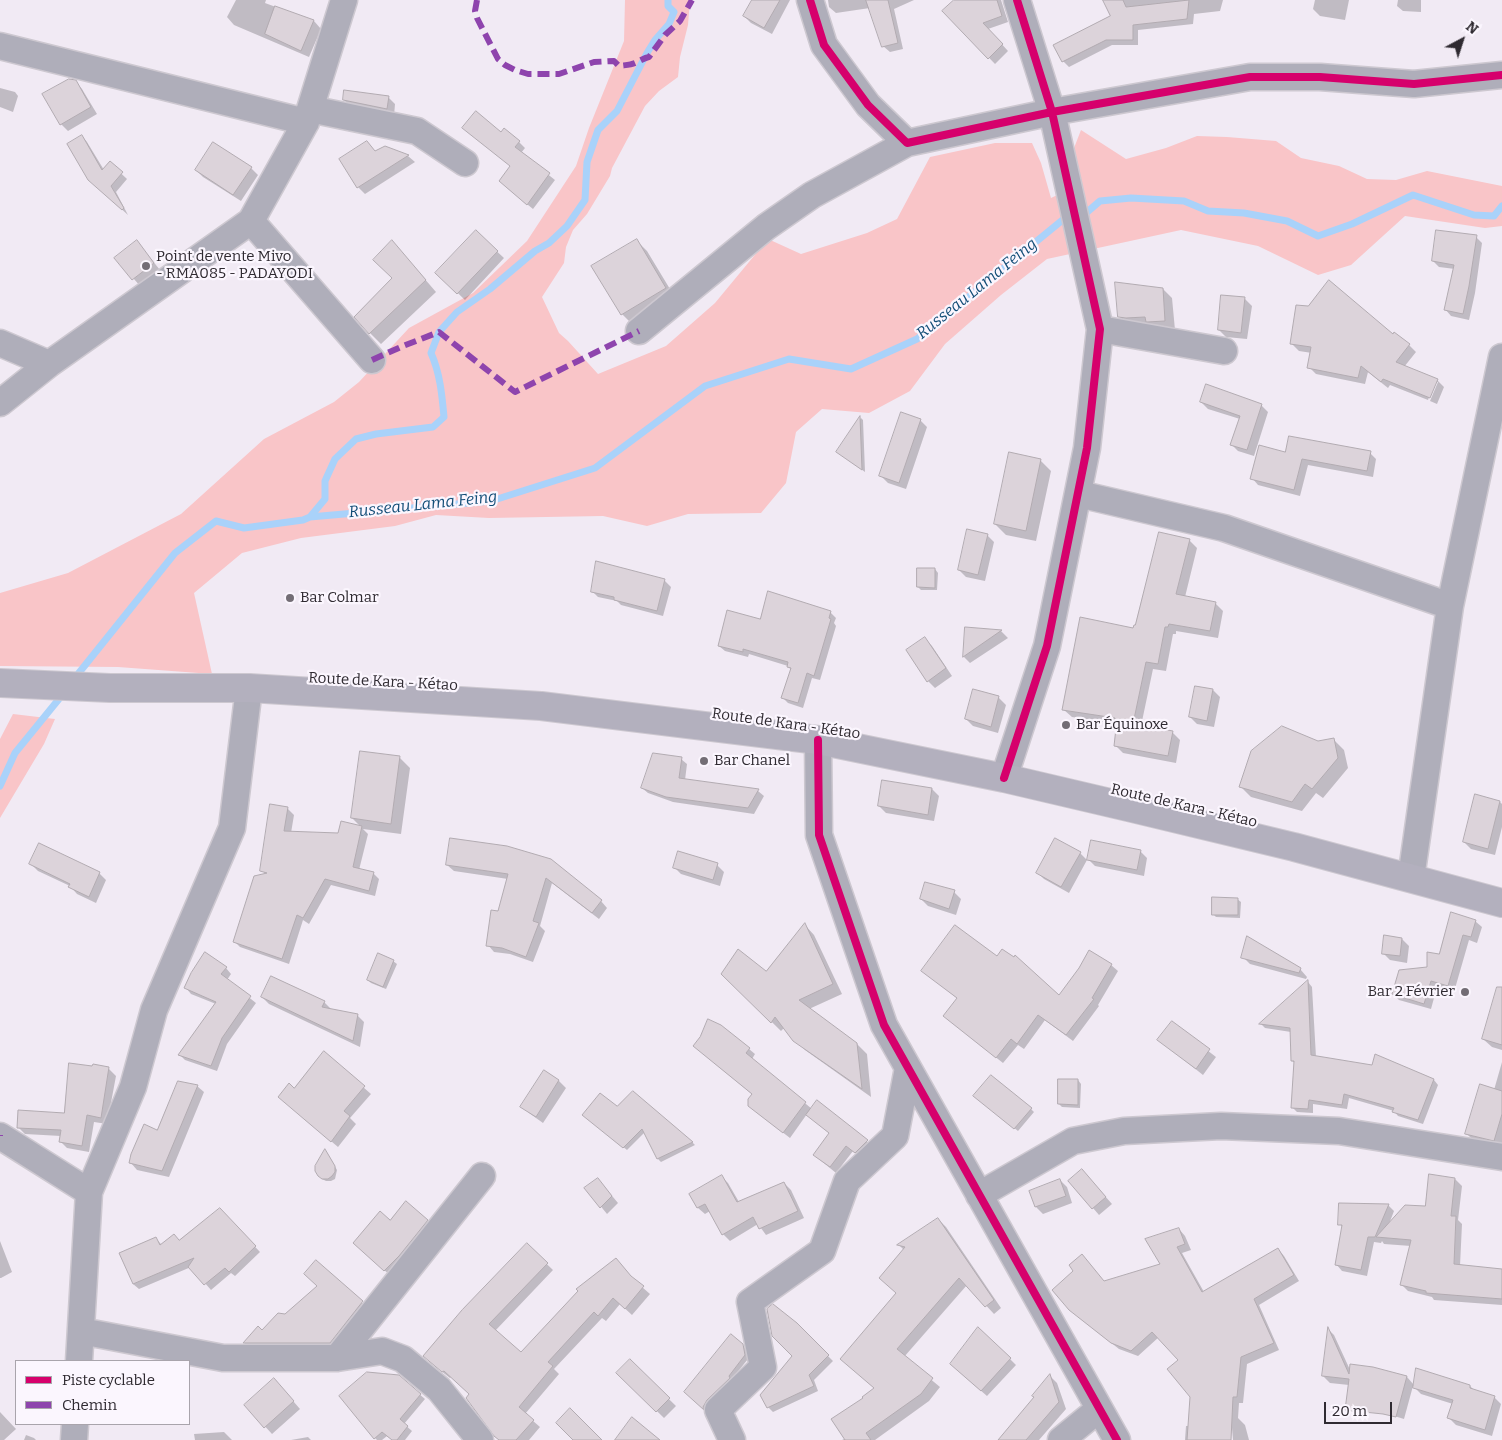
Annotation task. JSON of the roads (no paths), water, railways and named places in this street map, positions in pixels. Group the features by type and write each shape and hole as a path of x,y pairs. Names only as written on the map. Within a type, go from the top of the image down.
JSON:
{"main road":[{"name":"Route de Kara - Kétao","path":"0,683 110,688 249,688 541,706 818,740 1004,778 1294,847 1502,903"}],"street":[{"path":"0,403 49,364 251,221 308,115 344,0"},
{"path":"810,0 824,45 868,105 907,143"},
{"path":"1004,778 1047,646 1087,448 1100,329 1052,112 1017,0"},
{"path":"0,46 308,115 417,131 465,163"},
{"path":"639,331 766,227 812,195 907,143 1052,112 1250,77 1320,78 1414,84 1502,75"},
{"path":"251,221 372,360"},
{"path":"1100,329 1224,351"},
{"path":"0,343 49,364"},
{"path":"1411,878 1450,606 1502,357"},
{"path":"1079,494 1224,528 1450,606"},
{"path":"79,1360 89,1192 133,1087 154,1010 232,828 249,688"},
{"path":"818,740 819,836 884,1025 1116,1440"},
{"path":"732,1440 718,1410 763,1367 750,1302 822,1250 847,1181 895,1136 908,1068"},
{"path":"979,1195 1073,1141 1124,1131 1221,1126 1339,1132 1502,1157"},
{"path":"0,1136 89,1192"},
{"path":"337,1358 482,1176"},
{"path":"81,1331 223,1358 337,1358 382,1351 403,1359 439,1389 480,1440"},
{"path":"1061,1440 1099,1409"},
{"path":"74,1440 75,1425"}],"waterway":[{"name":"Russeau Lama Feing","path":"310,517 325,499 325,481 335,459 356,439 376,434 433,427 444,417 439,376 431,353 439,332 457,312 490,289 535,251 549,243 567,226 585,200 587,162 598,130 617,111 647,53 669,24 674,12 668,6 668,0"},
{"name":"Russeau Lama Feing","path":"1080,214 1086,213 1100,201 1131,198 1184,201 1208,211 1244,213 1287,221 1318,236 1352,224 1413,195 1474,215 1494,216 1502,206"},
{"name":"Russeau Lama Feing","path":"74,679 175,553 216,521 244,528 303,520 310,517 491,501 595,468 705,386 789,359 851,369 917,339 1065,218 1069,217"},
{"path":"0,786 15,753 63,694"}],"place":[{"name":"Point de vente Mivo - RMA085 - PADAYODI","path":"146,266"},
{"name":"Bar Colmar","path":"290,598"},
{"name":"Bar Équinoxe","path":"1066,725"},
{"name":"Bar Chanel","path":"704,761"},
{"name":"Bar 2 Février","path":"1465,992"}]}
